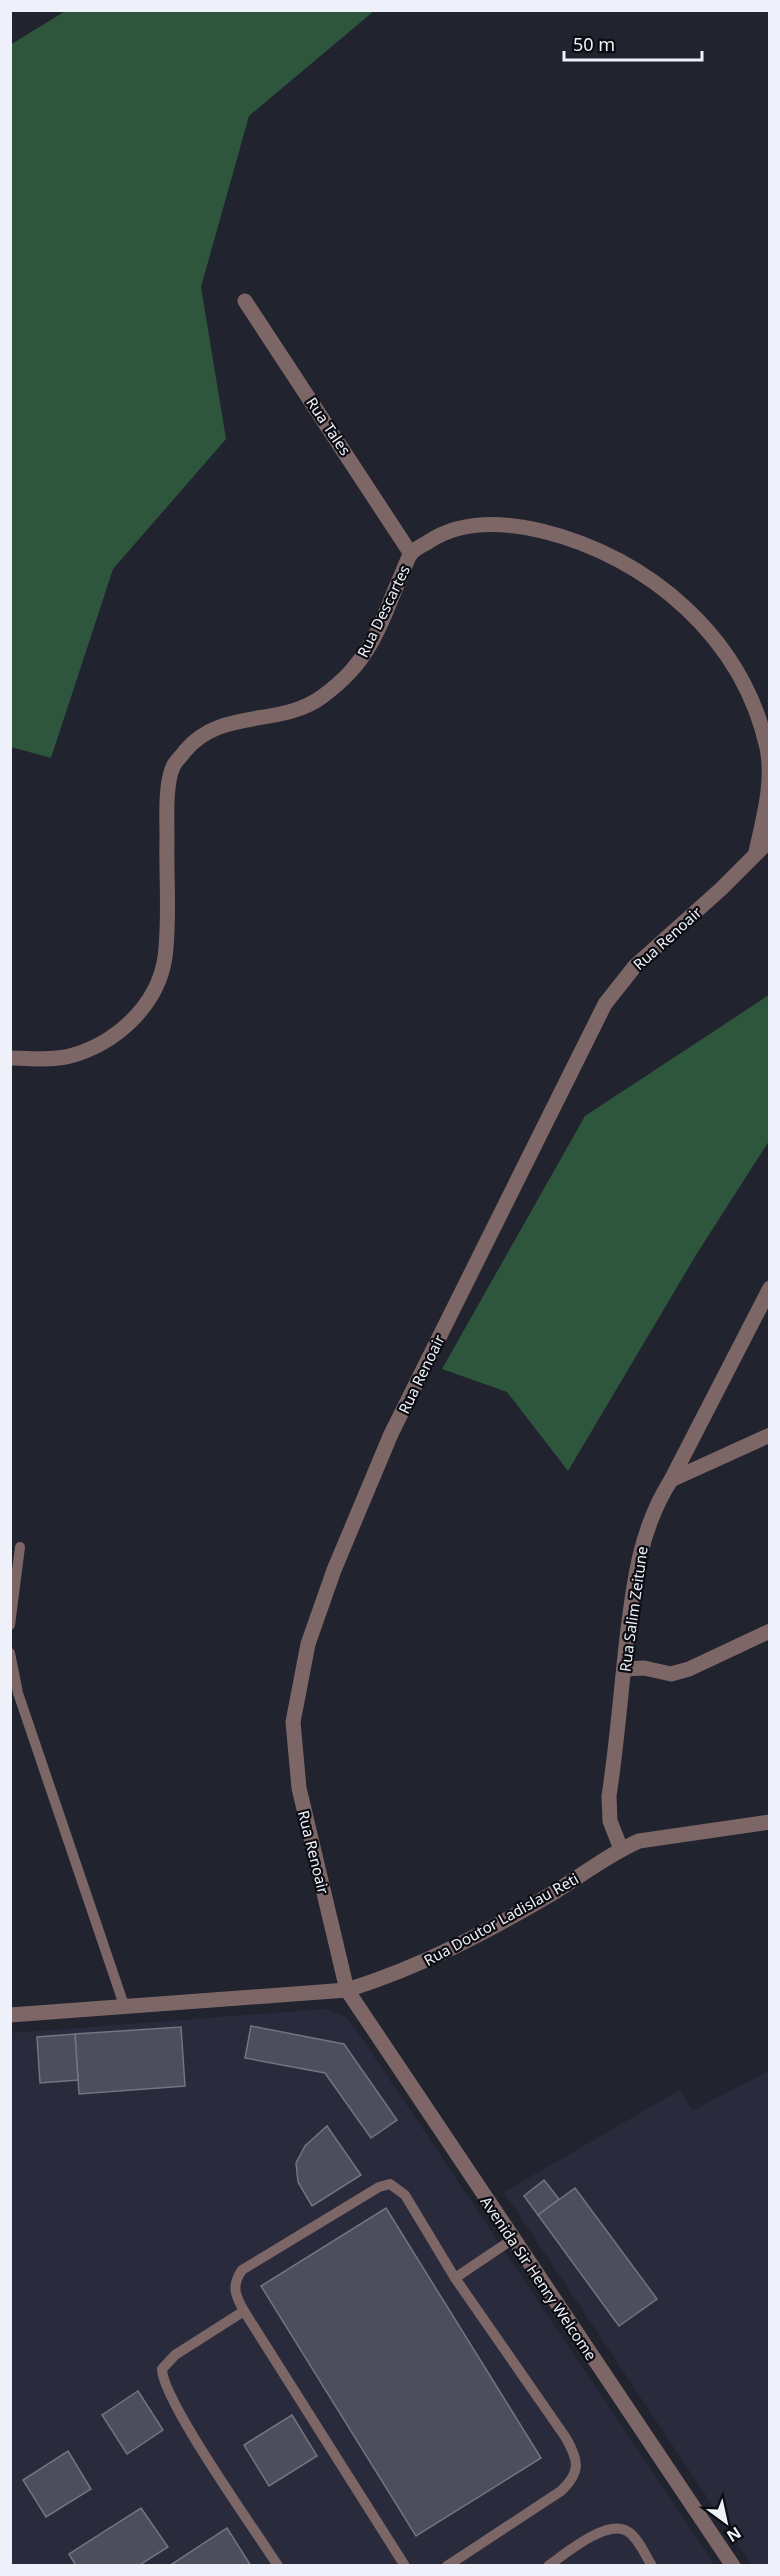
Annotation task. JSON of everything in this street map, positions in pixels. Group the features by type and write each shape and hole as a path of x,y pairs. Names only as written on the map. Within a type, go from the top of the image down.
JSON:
{"street":[{"name":"Rua Tales","path":"245,301 411,554"},
{"name":"Rua Descartes","path":"10,1058 67,1057 104,1044 134,1020 152,992 165,960 167,802 173,767 196,738 233,721 276,715 316,702 350,675 372,641 411,554 432,539 456,528 484,524 513,524 564,536 611,555 638,570 690,610 719,643 742,681 769,751 768,798 756,852"},
{"name":"Rua Renoair","path":"347,1990 298,1788 293,1722 308,1644 334,1570 391,1434 604,1004 635,966 721,889 770,840"},
{"name":"Rua Salim Zeitune","path":"621,1849 610,1821 609,1796 641,1546 657,1503 770,1288"},
{"path":"671,1480 770,1435"},
{"path":"624,1669 644,1668 671,1674 689,1669 770,1631"},
{"name":"Rua Doutor Ladislau Reti","path":"10,2015 347,1990 398,1974 453,1948 553,1892 621,1849 659,1836 770,1822"},
{"name":"Avenida Sir Henry Welcome","path":"347,1990 733,2565"}],"lane":[{"path":"10,1625 20,1547"},
{"path":"10,1653 18,1693 125,2008"},
{"path":"405,2565 244,2311 236,2297 234,2282 242,2270 379,2187 390,2184 405,2195 455,2278 566,2438 577,2466 573,2480 561,2491 447,2565"},
{"path":"455,2278 513,2240"},
{"path":"244,2311 175,2355 162,2368 162,2377 177,2409 278,2565"},
{"path":"548,2565 591,2537 616,2528 627,2531 634,2538 652,2565"}],"shaded area":[{"path":"326,2009 346,2017 359,2034 715,2565 11,2566 11,2033"},
{"path":"769,2071 769,2565 752,2565 504,2192 680,2090 692,2111"}],"green space":[{"path":"67,10 374,11 249,116 201,287 226,439 113,569 51,758 11,747 10,45"},
{"path":"769,995 769,1141 696,1255 568,1471 507,1392 442,1369 585,1116"}],"building":[{"path":"251,2026 344,2044 397,2120 371,2138 325,2073 245,2058"},
{"path":"181,2027 185,2086 79,2094 75,2034"},
{"path":"75,2034 78,2080 40,2083 37,2037"},
{"path":"327,2126 361,2175 312,2206 298,2182 296,2163 305,2146"},
{"path":"544,2180 559,2199 538,2215 524,2196"},
{"path":"575,2188 657,2299 619,2326 538,2215"},
{"path":"386,2208 541,2458 416,2536 261,2286"},
{"path":"138,2391 163,2430 127,2454 102,2415"},
{"path":"292,2415 317,2456 269,2486 244,2445"},
{"path":"68,2451 91,2489 46,2517 23,2480"},
{"path":"141,2508 168,2547 138,2566 76,2566 69,2554"},
{"path":"227,2528 251,2566 169,2566"}]}
